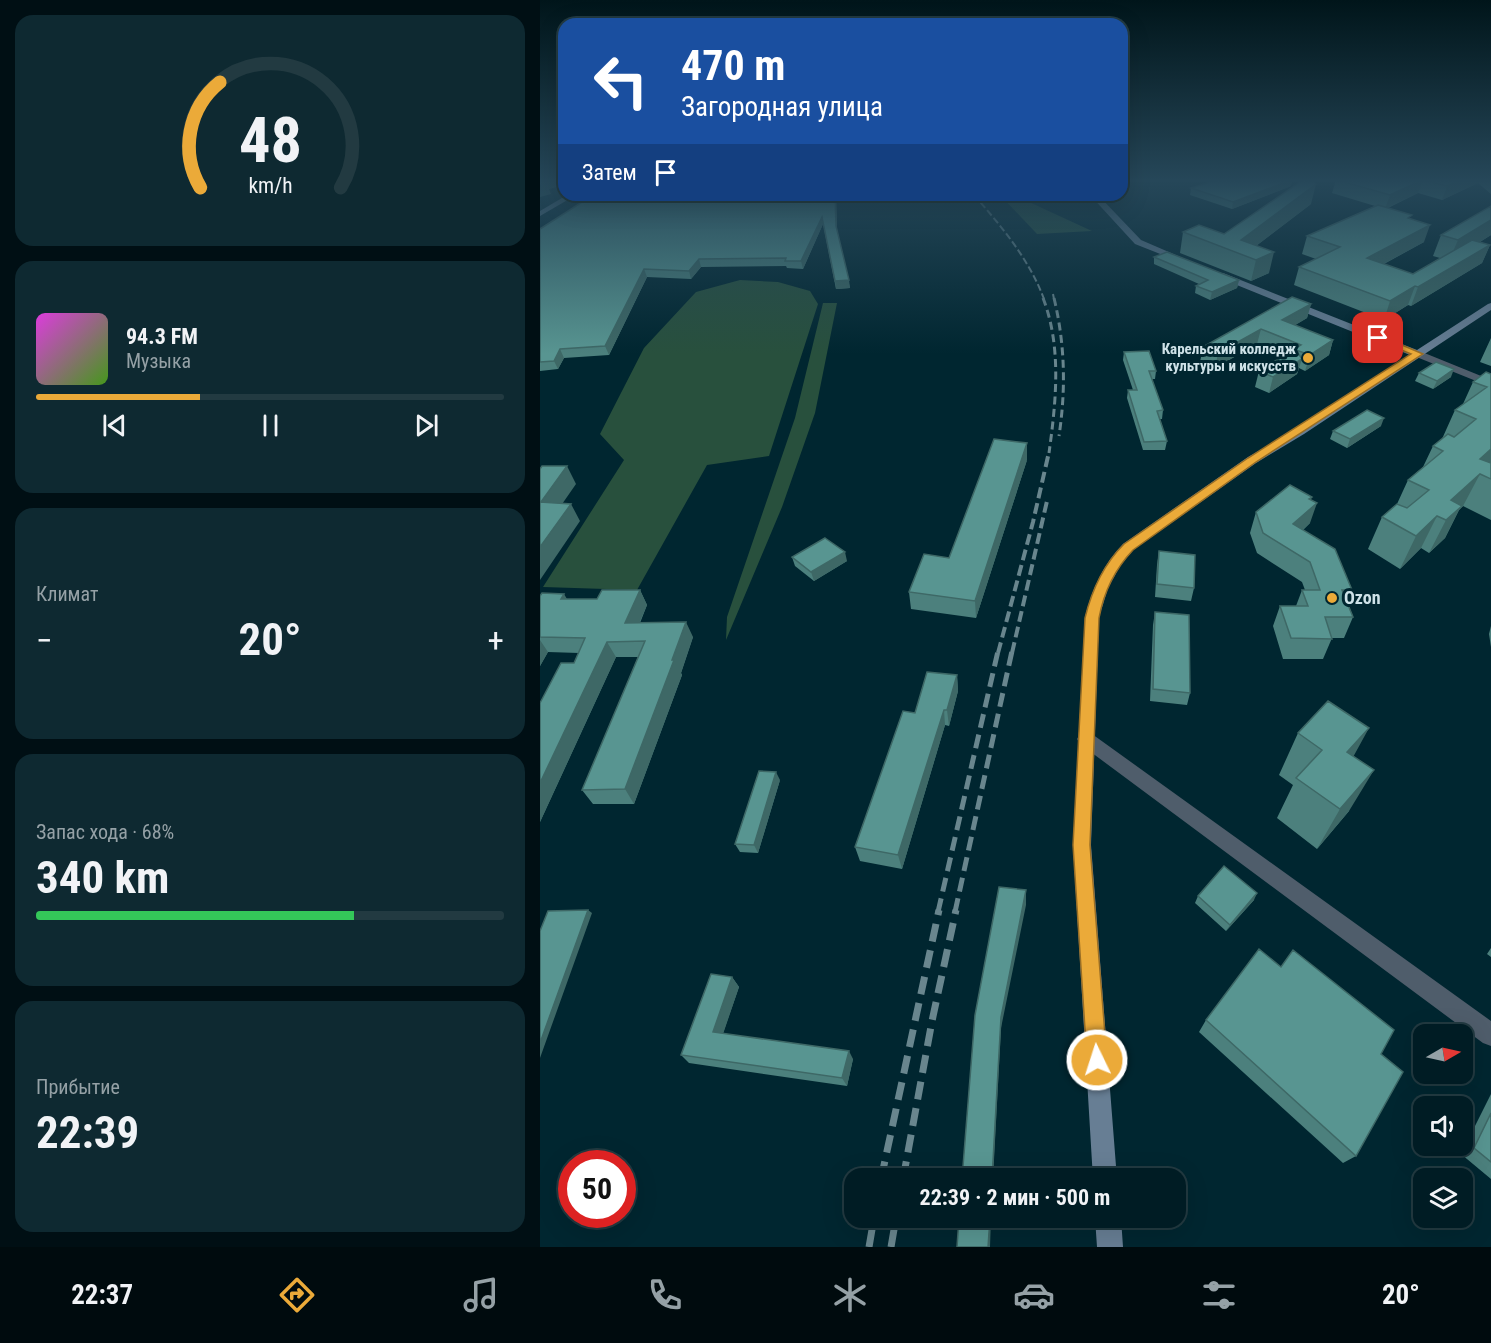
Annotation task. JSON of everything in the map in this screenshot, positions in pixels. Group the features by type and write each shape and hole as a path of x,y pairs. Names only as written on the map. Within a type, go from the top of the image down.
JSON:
{"main road":[{"path":"1134,238 1138,242 1191,263"},
{"path":"1212,271 1418,354"},
{"path":"1104,1168 1082,845 1092,618 1097,594 1114,561 1128,547 1252,460 1491,306"},
{"path":"1109,1228 1110,1247"}],"street":[{"path":"1418,354 1491,384"},
{"path":"1086,739 1491,1035"}],"green space":[{"path":"740,280 778,282 810,291 818,304 769,456 707,465 637,590 543,587 624,460 600,434 644,348 696,292"},
{"path":"823,303 837,303 815,413 782,507 726,640 727,617 795,418"}],"building":[{"path":"540,238 812,238 801,261 785,261 786,258 699,259 689,271 644,269 605,346 560,349 554,361 540,362"},
{"path":"826,238 839,238 849,280 835,281"},
{"path":"1199,238 1243,238 1241,240 1274,252 1256,260"},
{"path":"1314,238 1405,238 1367,258 1413,274 1472,240 1490,245 1390,301 1299,267 1340,247"},
{"path":"1167,252 1239,280 1212,292 1196,286 1208,280 1154,257"},
{"path":"1292,297 1311,304 1282,320 1333,340 1310,355 1296,350 1302,359 1273,377 1259,371 1301,345 1261,329 1218,353 1203,347"},
{"path":"1149,351 1156,371 1149,371 1163,410 1157,411 1167,441 1144,442 1128,390 1137,390 1124,352"},
{"path":"1436,362 1454,369 1437,381 1419,373"},
{"path":"1486,372 1491,374 1491,449 1480,459 1491,463 1491,479 1480,474 1451,500 1462,506 1446,520 1437,516 1416,536 1382,517 1397,504 1407,508 1429,490 1408,480 1443,451 1433,446 1448,434 1454,437 1476,419 1455,410 1487,387 1473,382"},
{"path":"1367,410 1384,418 1350,439 1333,431"},
{"path":"994,439 1027,443 975,601 909,592 924,554 949,558"},
{"path":"542,466 567,466 541,502 571,504 540,547 540,469"},
{"path":"1290,485 1312,497 1309,499 1317,503 1293,524 1335,549 1352,590 1342,590 1353,617 1325,617 1332,639 1291,638 1280,606 1308,606 1302,590 1320,590 1310,562 1263,533 1256,512"},
{"path":"825,538 845,552 811,572 792,557"},
{"path":"1159,551 1195,555 1194,588 1157,584"},
{"path":"602,590 640,590 625,623 686,622 672,660 674,660 625,789 582,790 645,641 607,642 540,783 540,703 561,663 574,663 585,638 540,637 540,596 542,593 564,594 561,599 597,599"},
{"path":"1155,612 1189,615 1190,693 1153,689"},
{"path":"927,672 957,675 898,855 855,847 903,711 915,713"},
{"path":"1328,701 1369,728 1347,752 1374,770 1340,809 1296,778 1322,750 1298,733"},
{"path":"759,771 776,772 754,845 735,844"},
{"path":"1224,866 1257,893 1230,925 1198,896"},
{"path":"999,887 1026,890 1001,1017 993,1168 963,1168 975,1015"},
{"path":"588,910 540,1043 540,931 548,911"},
{"path":"1259,949 1281,967 1293,950 1394,1030 1381,1054 1403,1072 1356,1156 1206,1020"},
{"path":"711,974 732,977 713,1032 849,1051 842,1078 681,1055"},
{"path":"1491,1113 1491,1162 1474,1148"},
{"path":"958,1228 989,1228 988,1247 957,1247"}],"railway":[{"path":"1009,238 1031,270 1044,299"},
{"path":"1053,294 1054,299"},
{"path":"1043,298 1053,336 1056,375 1049,453"},
{"path":"1054,298 1063,367 1063,401 1059,436"},
{"path":"998,653 1049,452"},
{"path":"1012,653 1047,501"},
{"path":"938,912 998,651"},
{"path":"955,912 1012,651"},
{"path":"883,1168 939,910"},
{"path":"905,1168 932,1021 956,910"},
{"path":"869,1247 872,1228"},
{"path":"891,1247 894,1228"}],"place":[{"name":"Карельский колледж культуры и искусств","path":"1308,358"},
{"name":"Ozon","path":"1332,598"}],"route":[{"path":"1097,1060 1082,845 1092,618 1097,594 1114,561 1128,547 1252,460 1300,432 1418,354 1378,338"}]}
